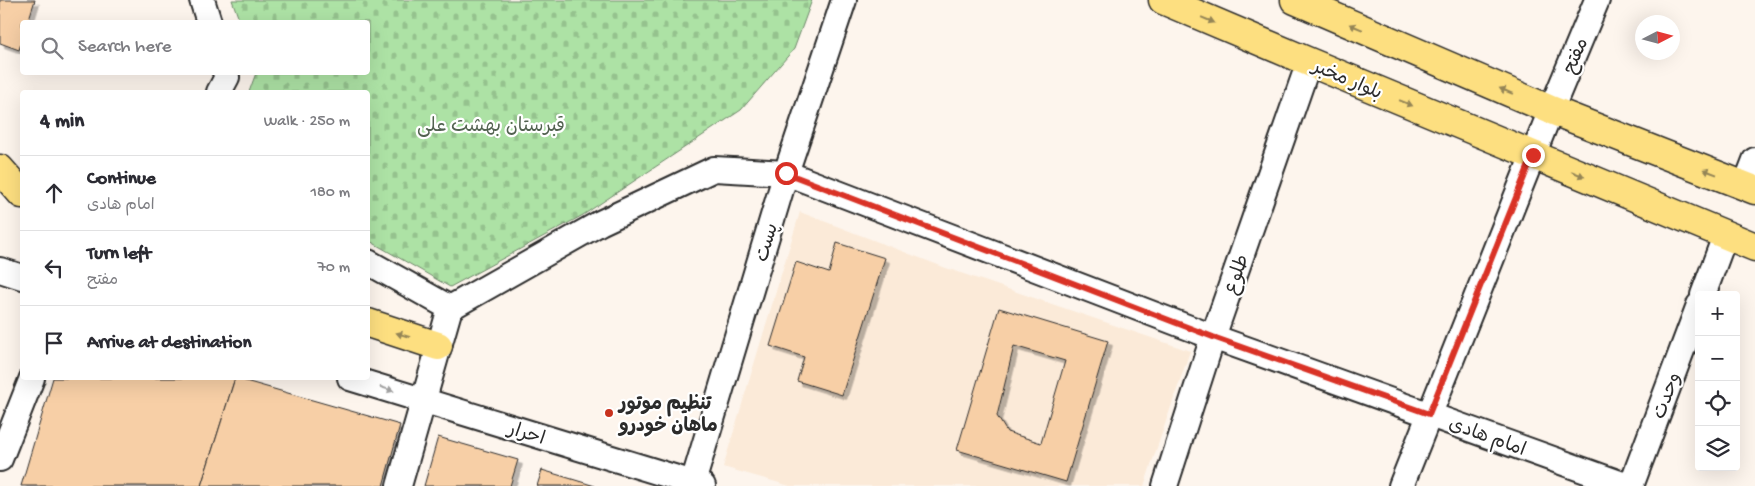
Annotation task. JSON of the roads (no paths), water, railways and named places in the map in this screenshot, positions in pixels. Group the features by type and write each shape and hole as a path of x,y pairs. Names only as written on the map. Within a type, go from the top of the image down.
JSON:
{"main road":[{"name":"بلوار مخبر","path":"1163,0 1755,247"},
{"path":"1295,0 1551,110 1750,188"},
{"path":"0,169 20,192"},
{"path":"370,324 438,346"}],"street":[{"path":"202,0 208,20"},
{"name":"پست","path":"696,485 786,173 844,0"},
{"name":"مفتح","path":"1533,155 1597,0"},
{"name":"طلوع","path":"1165,486 1213,337 1309,62"},
{"path":"219,90 227,77 226,75"},
{"path":"1400,486 1533,155"},
{"path":"1750,188 1755,160"},
{"name":"امام هادی","path":"450,308 600,224 714,168 786,173 1213,337 1630,486"},
{"path":"1704,291 1725,236"},
{"path":"370,263 450,308 399,486"},
{"path":"0,270 20,276"},
{"name":"وحدت","path":"1630,486 1695,315"},
{"path":"0,459 31,380"},
{"name":"احرار","path":"357,380 696,485"}],"place":[{"name":"تنظیم موتور ماهان خودرو","path":"609,413"}],"park label":[{"name":"قبرستان بهشت علی","path":"491,124"}]}
